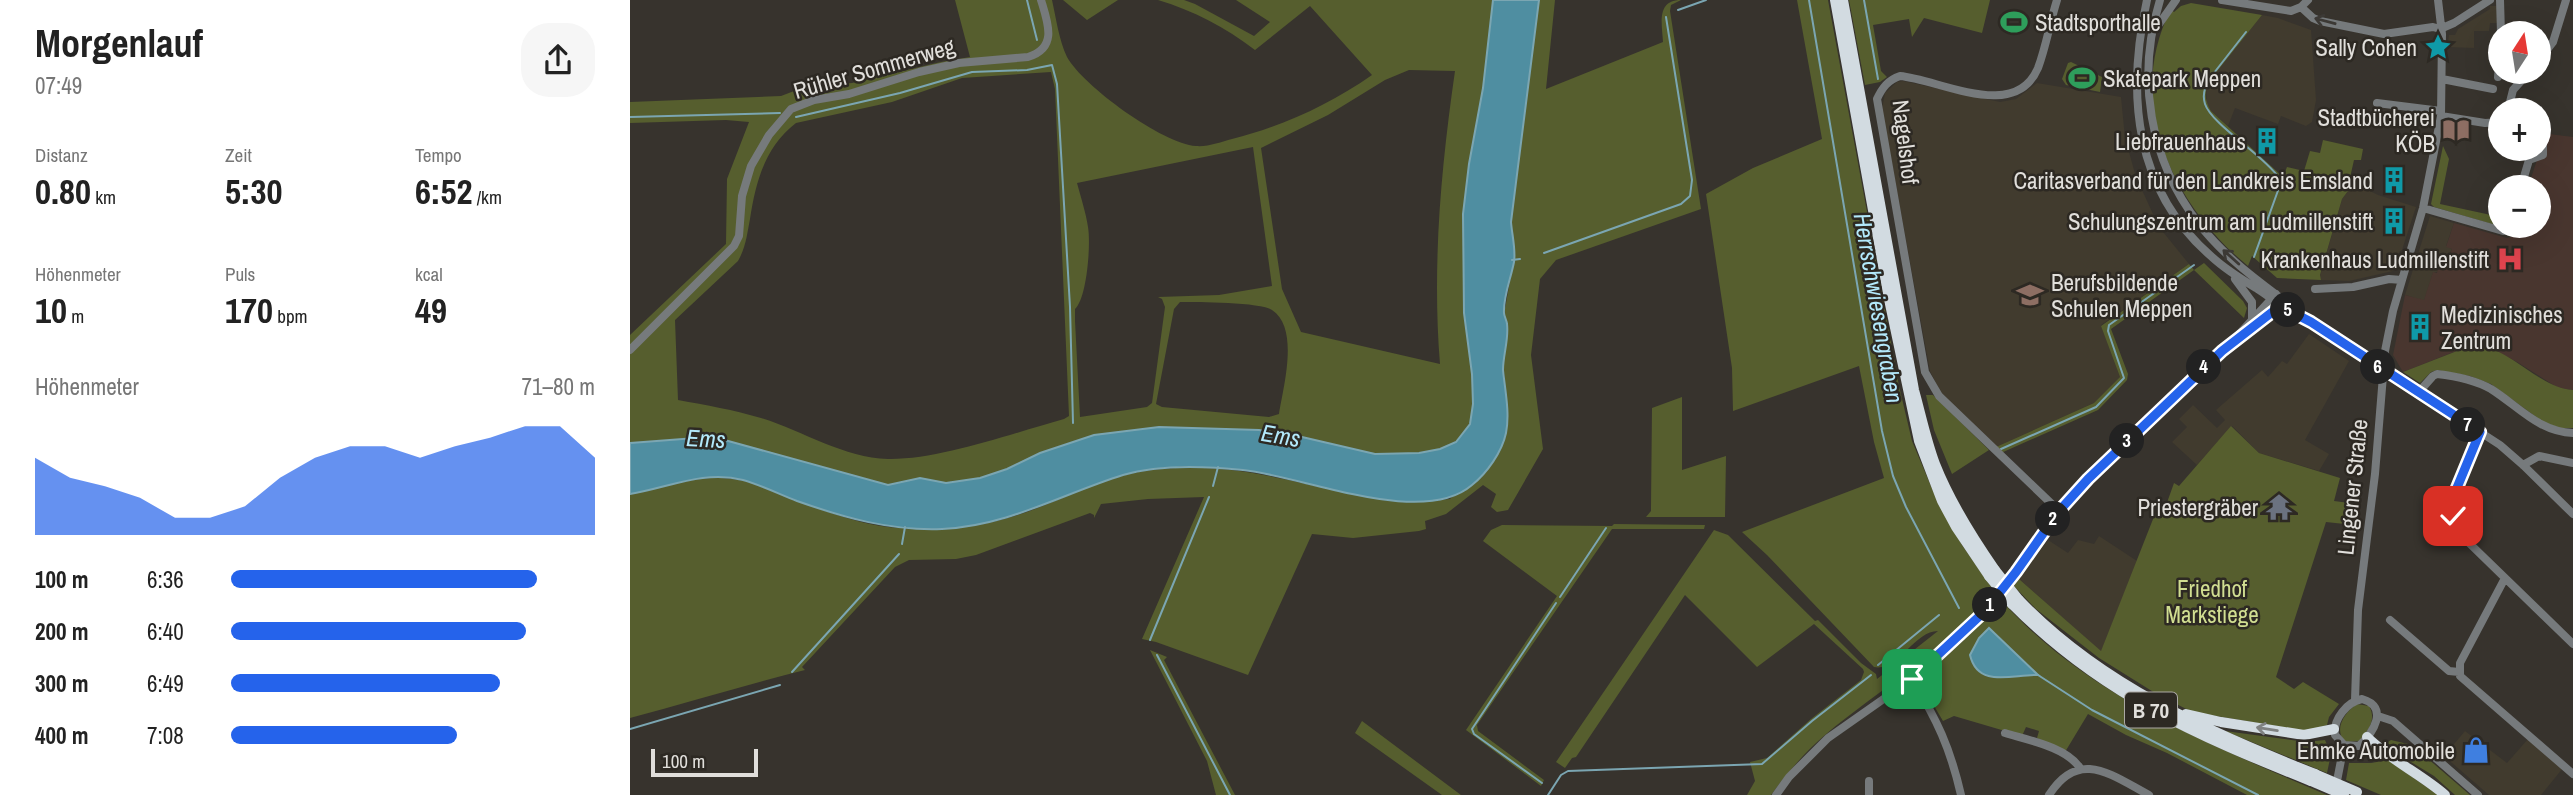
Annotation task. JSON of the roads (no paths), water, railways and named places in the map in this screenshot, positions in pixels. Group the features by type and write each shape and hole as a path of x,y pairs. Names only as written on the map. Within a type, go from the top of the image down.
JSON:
{"highway":[{"name":"B 70","path":"1835,0 1895,329 1919,441 1942,501 1956,527 2047,639 2078,663 2150,710 2200,735 2313,778 2361,793"},
{"name":"B 70","path":"1843,0 1898,302 1924,428 1936,466 1950,497 1992,573"},
{"name":"B 70","path":"2016,602 2083,658 2151,701 2344,795"},
{"path":"2151,701 2194,716 2244,726 2304,735 2334,729"},
{"path":"2367,737 2382,751 2426,778 2445,795"}],"street":[{"name":"Rühler Sommerweg","path":"630,350 734,246 738,236 742,196 751,166 769,135 792,109 814,100 849,94 959,62 1028,57 1039,53 1045,48 1049,34 1041,0"},
{"name":"Nagelshof","path":"2057,0 2037,69 2028,83 2013,94 1989,96 1900,76 1888,82 1877,99 1926,372 1939,397 2059,511"},
{"path":"2147,0 2136,59 2137,100 2143,140 2164,198 2191,236 2248,295 2253,308 2250,323"},
{"path":"2161,0 2151,36 2147,71 2149,104 2155,136 2174,187 2200,226 2274,297"},
{"path":"2151,36 2176,0"},
{"path":"2222,0 2285,11 2297,10 2308,0"},
{"path":"2235,0 2246,4"},
{"name":"Lingener Straße","path":"2355,700 2357,622 2375,474 2388,333 2423,208 2441,114 2442,34 2438,0"},
{"path":"2301,7 2320,21 2384,34 2433,27 2440,29 2490,0"},
{"path":"2500,0 2501,21"},
{"path":"2552,43 2565,0"},
{"path":"2442,79 2493,89"},
{"path":"2377,103 2488,123"},
{"path":"2423,208 2488,227"},
{"path":"2212,258 2417,394 2480,432 2524,465 2573,514"},
{"path":"2315,289 2353,287 2389,279 2402,280"},
{"path":"1776,795 1789,777 1828,738 1912,679 1985,611 2059,511 2088,479 2231,344 2274,297"},
{"path":"2231,344 2282,303"},
{"path":"2417,394 2437,374 2469,380 2489,388 2541,425 2560,432 2573,432"},
{"path":"2480,432 2454,495 2453,516 2461,535 2573,644"},
{"path":"2524,465 2539,456 2573,463"},
{"path":"2505,578 2460,663 2459,672 2463,680 2573,774"},
{"path":"2389,621 2449,671 2459,672"},
{"path":"1912,679 1943,733 1961,795"},
{"path":"2355,700 2371,702 2378,716 2376,725 2359,746 2344,745 2337,740 2334,729 2347,706 2355,700"},
{"path":"2378,716 2393,721 2478,795"},
{"path":"2005,733 2063,754 2080,768"},
{"path":"2334,795 2344,745"},
{"path":"2049,795 2066,775 2080,768 2104,771 2150,795"},
{"path":"1868,795 1869,781"}],"water":[{"name":"Ems","path":"1493,0 1539,0 1511,222 1514,262 1504,307 1507,330 1503,370 1507,425 1497,455 1472,485 1450,497 1424,502 1393,501 1243,470 1167,468 1123,475 990,522 942,529 886,526 851,518 797,501 750,482 728,477 700,478 630,494 630,443 696,438 721,439 888,485 920,478 946,483 980,478 1040,453 1094,435 1159,427 1259,430 1375,454 1419,453 1440,449 1456,442 1470,424 1473,404 1464,313 1463,214 1483,88"},
{"path":"1989,628 2038,675 1998,677 1980,672 1974,666 1970,655 1979,638"}],"waterway":[{"path":"1027,0 1037,40"},
{"path":"1678,10 1706,0"},
{"name":"Herrschwiesengraben","path":"1809,0 1882,431 1893,476 1906,507 1959,608"},
{"path":"1864,0 1878,79"},
{"path":"1544,253 1681,204 1690,196 1692,180 1666,17"},
{"path":"2246,32 2210,78 2204,97 2205,104 2218,121 2263,160 2279,178 2280,185 2254,257"},
{"path":"796,117 900,93 972,72 1027,70 1052,65 1057,84 1070,307 1073,423"},
{"path":"630,117 780,113"},
{"path":"1512,260 1520,259"},
{"path":"2001,449 2096,407 2124,378 2108,331 2109,325 2194,265"},
{"path":"1213,486 1218,467"},
{"path":"1150,640 1209,497"},
{"path":"902,544 905,527"},
{"path":"1560,597 1606,528"},
{"path":"792,672 899,554"},
{"path":"1542,783 1474,734 1472,729 1556,603"},
{"path":"1878,665 1939,615"},
{"path":"1157,655 1230,795"},
{"path":"1548,795 1561,775 1568,771 1762,764 1871,675"},
{"name":"Herrschwiesengraben","path":"2038,675 2092,710 2258,795"},
{"path":"630,729 780,685"}],"place":[{"name":"Stadtsporthalle","path":"2014,22"},
{"name":"Sally Cohen","path":"2438,47"},
{"name":"Skatepark Meppen","path":"2082,78"},
{"name":"Stadtbücherei KÖB","path":"2456,130"},
{"name":"Liebfrauenhaus","path":"2267,141"},
{"name":"Caritasverband für den Landkreis Emsland","path":"2394,180"},
{"name":"Schulungszentrum am Ludmillenstift","path":"2394,221"},
{"name":"Krankenhaus Ludmillenstift","path":"2510,259"},
{"name":"Berufsbildende Schulen Meppen","path":"2030,295"},
{"name":"Medizinisches Zentrum","path":"2420,327"},
{"name":"Priestergräber","path":"2279,507"},
{"name":"Ehmke Automobile","path":"2476,750"}],"park label":[{"name":"Friedhof Markstiege","path":"2212,601"}]}
